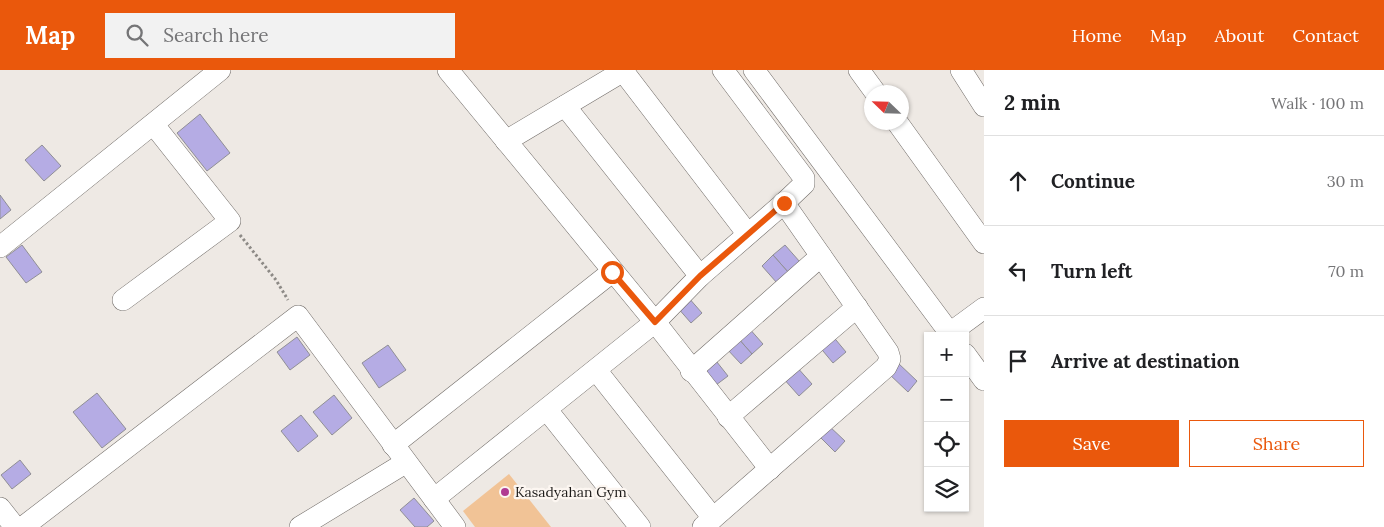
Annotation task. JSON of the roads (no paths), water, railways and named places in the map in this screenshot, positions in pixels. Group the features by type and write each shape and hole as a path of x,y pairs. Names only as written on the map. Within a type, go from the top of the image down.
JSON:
{"street":[{"path":"0,247 220,70"},
{"path":"448,70 655,322 691,371 770,469"},
{"path":"434,499 655,322 700,276 804,184 804,178 723,70"},
{"path":"754,70 950,332"},
{"path":"859,70 870,85"},
{"path":"961,70 984,106"},
{"path":"506,141 624,71 747,233"},
{"path":"565,106 700,276"},
{"path":"123,300 230,221 154,125"},
{"path":"903,130 984,243"},
{"path":"596,370 708,523 886,367 890,359 888,352 784,203"},
{"path":"691,371 821,256"},
{"path":"394,445 612,272"},
{"path":"728,417 857,307"},
{"path":"954,332 984,308"},
{"path":"23,527 298,316 394,445 405,463 434,499 451,526"},
{"path":"969,359 984,380"},
{"path":"547,410 640,527"},
{"path":"300,527 405,463"},
{"path":"0,508 15,527"}],"place":[{"name":"Kasadyahan Gym","path":"505,492"}]}
